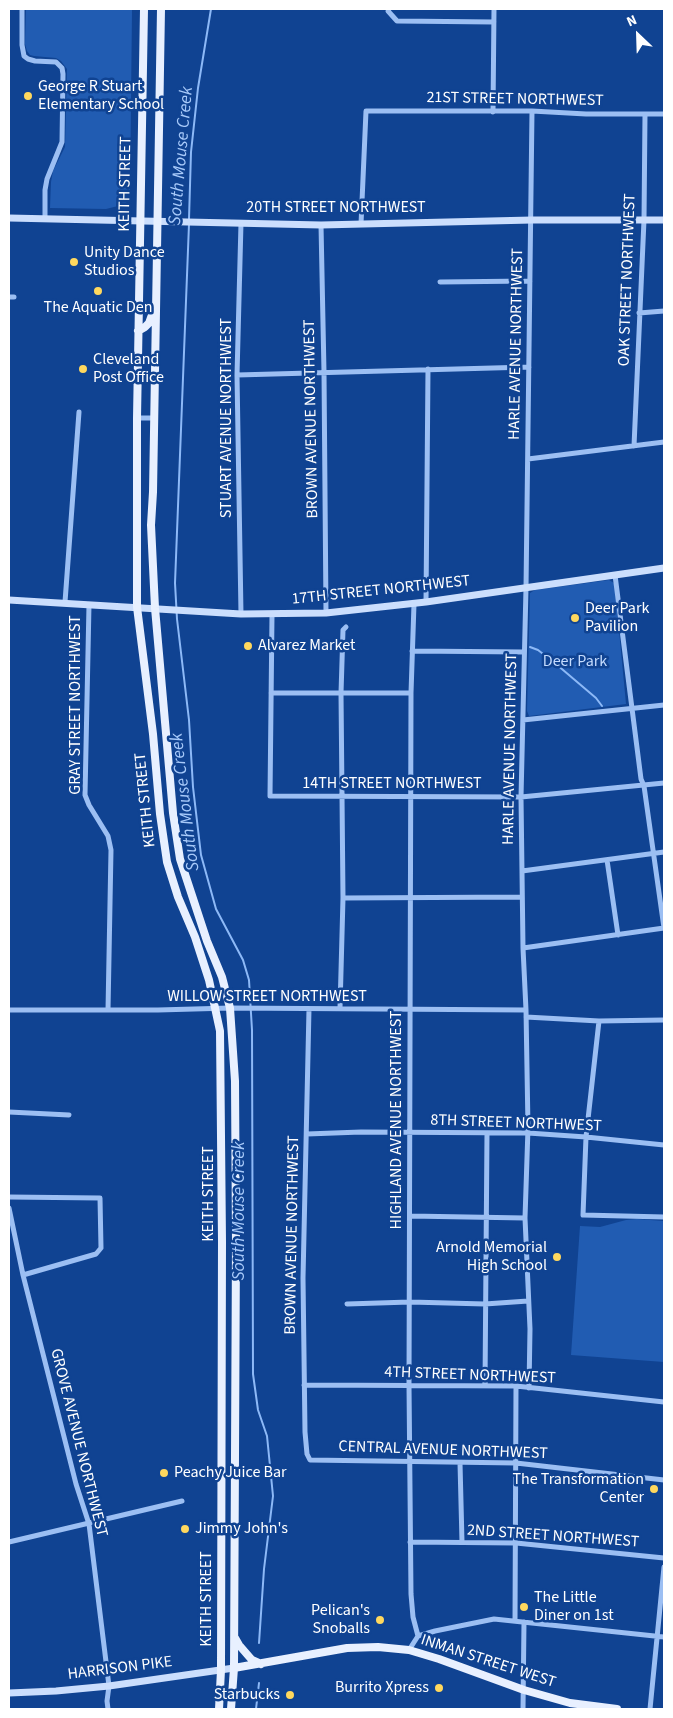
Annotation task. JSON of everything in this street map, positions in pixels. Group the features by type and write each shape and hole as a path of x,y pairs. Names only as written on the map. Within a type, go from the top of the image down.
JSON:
{"main road":[{"name":"KEITH STREET","path":"144,9 139,220 137,607 167,862 209,980 220,1032 222,1670 219,1709"},
{"name":"KEITH STREET","path":"161,9 151,522 155,608 173,813 180,859 193,901 222,977 230,1008 235,1081 234,1668 231,1709"},
{"path":"138,331 149,323 156,303"},
{"path":"136,543 147,531 151,522"},
{"path":"222,1242 236,1242"},
{"path":"222,1472 234,1472"},
{"path":"234,1635 246,1654 252,1660 261,1664"},
{"name":"INMAN STREET WEST","path":"234,1668 355,1648 378,1647 409,1650 524,1690 570,1703 617,1709"}],"street":[{"path":"22,9 22,45 24,56 35,61 56,62 62,68 63,74 62,142 47,179 45,219"},
{"path":"388,9 397,21 494,22"},
{"path":"492,112 494,9"},
{"name":"21ST STREET NORTHWEST","path":"362,224 366,111 532,111 664,114"},
{"name":"HARLE AVENUE NORTHWEST","path":"528,1388 530,1329 526,1218 528,1134 526,1010 522,948 521,797 532,220 532,111"},
{"name":"OAK STREET NORTHWEST","path":"634,446 644,220 645,115"},
{"name":"20TH STREET NORTHWEST","path":"9,218 321,225 532,220 664,220"},
{"name":"STUART AVENUE NORTHWEST","path":"241,223 237,375 241,614"},
{"name":"BROWN AVENUE NORTHWEST","path":"321,225 326,613"},
{"path":"440,282 530,282"},
{"path":"639,312 664,311"},
{"path":"237,375 529,367"},
{"path":"426,602 428,369"},
{"path":"65,602 79,412"},
{"path":"137,418 154,418"},
{"path":"528,459 664,442"},
{"name":"17TH STREET NORTHWEST","path":"9,600 241,614 326,613 414,604 664,568"},
{"path":"522,948 664,928 644,786 641,779 615,575"},
{"name":"HIGHLAND AVENUE NORTHWEST","path":"414,604 411,693 409,1385 411,1594 418,1636"},
{"name":"GRAY STREET NORTHWEST","path":"89,605 85,795 108,836 111,850 108,1010"},
{"path":"272,614 271,693 411,693"},
{"path":"340,1008 343,898 341,693 343,630 346,627"},
{"path":"412,651 524,652"},
{"name":"14TH STREET NORTHWEST","path":"271,693 270,796 521,797 664,784"},
{"path":"523,720 664,705"},
{"path":"160,814 173,813"},
{"path":"522,872 664,852"},
{"path":"607,860 618,935"},
{"path":"343,898 522,897"},
{"name":"WILLOW STREET NORTHWEST","path":"9,1010 230,1008 254,1010 340,1008 526,1010"},
{"name":"BROWN AVENUE NORTHWEST","path":"309,1010 303,1278 305,1432 307,1454 310,1460"},
{"path":"526,1017 599,1021 664,1020"},
{"path":"599,1021 586,1137 583,1215 664,1217"},
{"path":"9,1112 69,1116"},
{"name":"8TH STREET NORTHWEST","path":"307,1134 361,1132 528,1134 586,1137 664,1145"},
{"path":"485,1386 487,1133"},
{"path":"9,1197 100,1198 102,1248 96,1254 23,1275"},
{"name":"GROVE AVENUE NORTHWEST","path":"9,1208 23,1275 76,1484 89,1524 109,1686 108,1709"},
{"path":"410,1216 526,1218"},
{"path":"347,1304 410,1302 485,1304 528,1301"},
{"name":"4TH STREET NORTHWEST","path":"304,1385 516,1386 664,1402"},
{"path":"515,1621 516,1386"},
{"name":"CENTRAL AVENUE NORTHWEST","path":"310,1460 516,1463 664,1480"},
{"path":"460,1463 462,1542"},
{"path":"9,1542 182,1502"},
{"name":"2ND STREET NORTHWEST","path":"410,1542 516,1543 664,1558"},
{"path":"650,1709 664,1567"},
{"path":"409,1650 418,1636 494,1619 664,1637"},
{"path":"523,1709 524,1622"},
{"name":"HARRISON PIKE","path":"9,1693 109,1686 234,1668"}],"green space":[{"path":"26,9 132,9 130,196 126,203 106,209 50,208 53,171 65,147 67,69 56,58 34,56 30,55 27,51 25,44"},
{"name":"Deer Park","path":"609,580 614,583 615,588 626,704 529,716 527,711 530,593 535,590"},
{"path":"637,1219 664,1221 664,1362 571,1355 580,1226 600,1227"}],"waterway":[{"name":"South Mouse Creek","path":"189,219 191,152 198,88 211,9"},
{"name":"South Mouse Creek","path":"189,224 175,583 201,855 216,909 243,960 249,980 252,1030 253,1374 258,1410 267,1436 273,1496 264,1569 259,1643"},
{"path":"530,647 538,650 556,664 596,698 602,706"},
{"name":"South Mouse Creek","path":"256,1709 259,1683"}],"place":[{"name":"George R Stuart Elementary School","path":"28,96"},
{"name":"Unity Dance Studios","path":"74,262"},
{"name":"The Aquatic Den","path":"98,291"},
{"name":"Cleveland Post Office","path":"83,369"},
{"name":"Deer Park Pavilion","path":"575,618"},
{"name":"Alvarez Market","path":"248,646"},
{"name":"Arnold Memorial High School","path":"557,1257"},
{"name":"Peachy Juice Bar","path":"164,1473"},
{"name":"The Transformation Center","path":"654,1489"},
{"name":"Jimmy John's","path":"185,1529"},
{"name":"The Little Diner on 1st","path":"524,1607"},
{"name":"Pelican's Snoballs","path":"380,1620"},
{"name":"Burrito Xpress","path":"439,1688"},
{"name":"Starbucks","path":"290,1695"}]}
